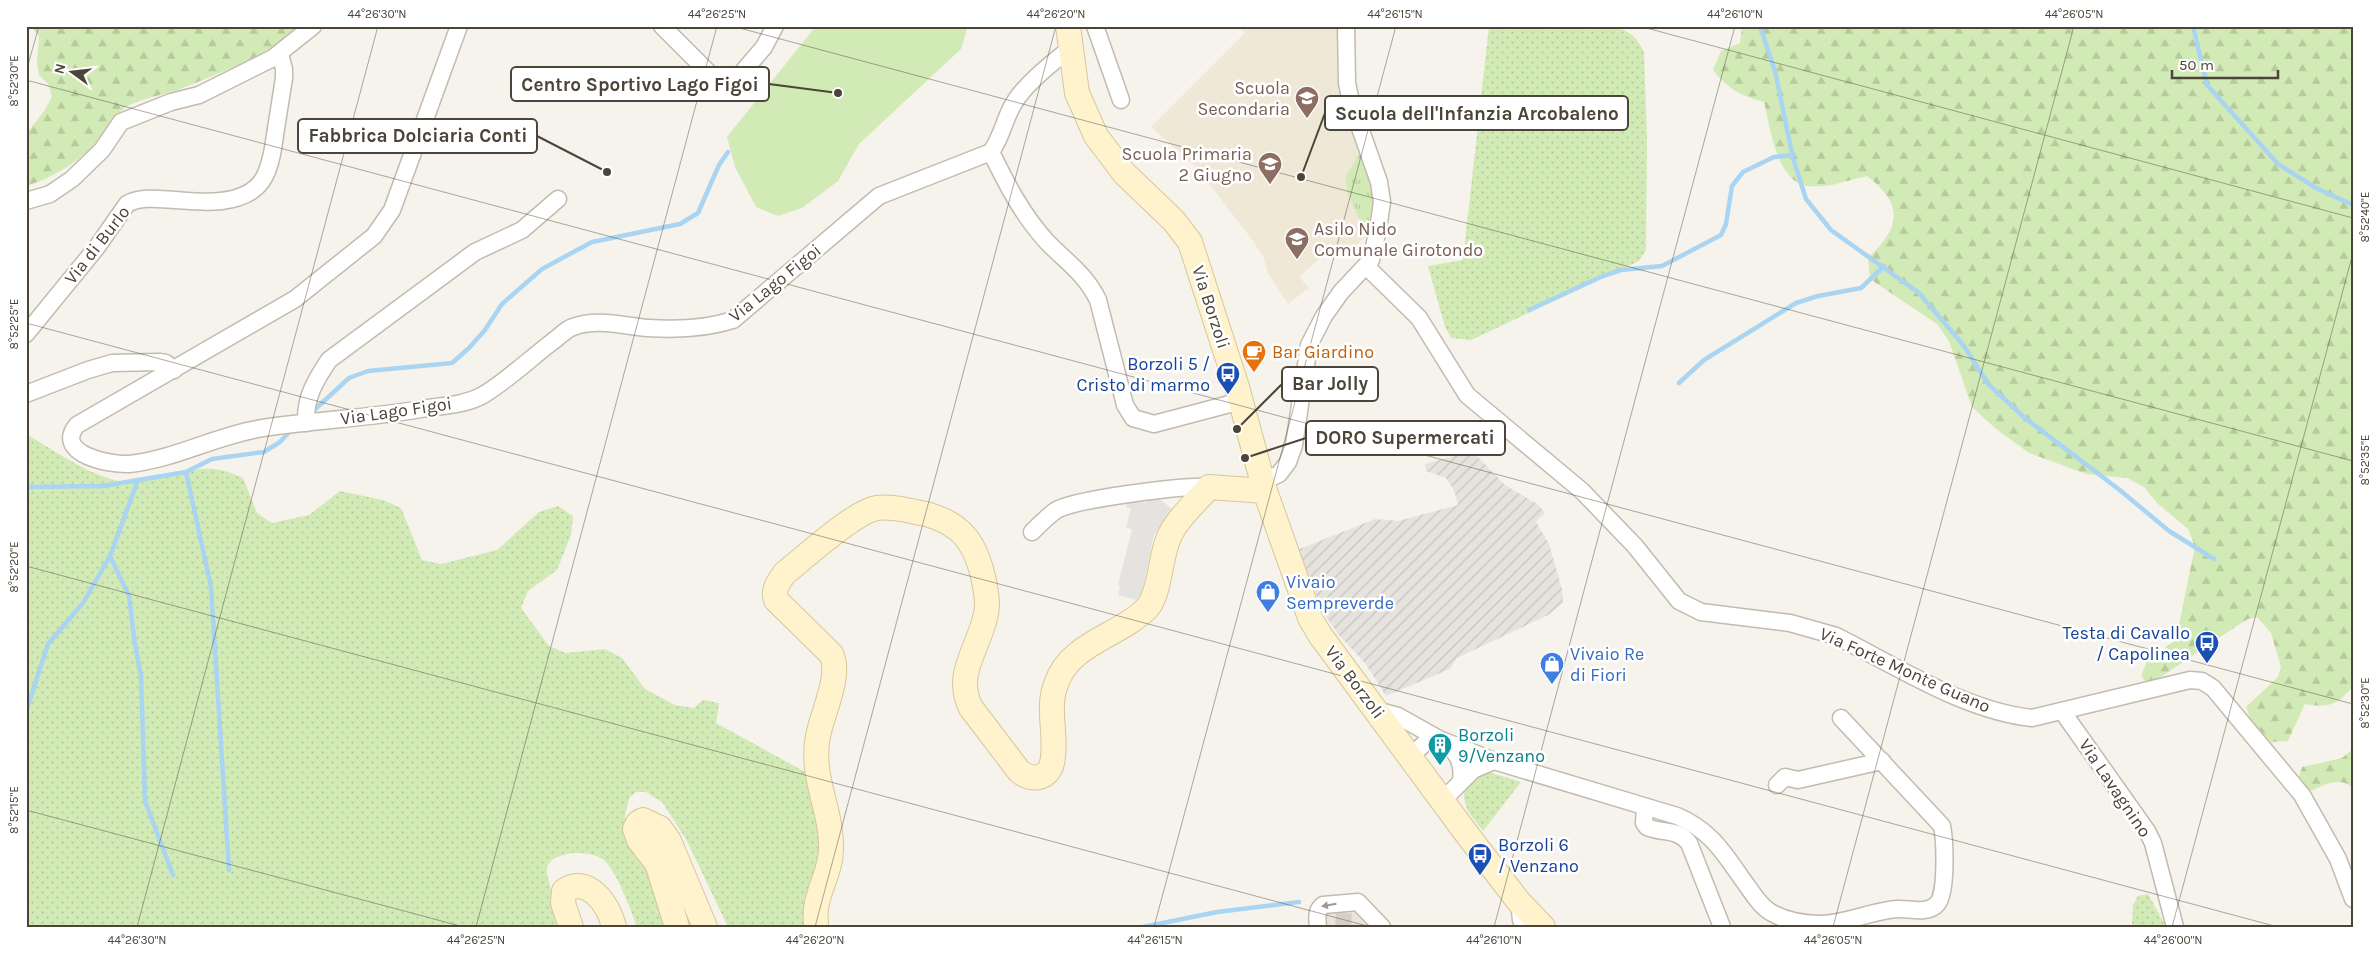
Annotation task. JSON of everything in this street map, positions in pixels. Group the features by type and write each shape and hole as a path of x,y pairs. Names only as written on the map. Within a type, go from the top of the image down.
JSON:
{"street":[{"path":"26,201 50,194 72,179 102,150 121,122 170,102 199,95 280,54 313,26"},
{"name":"Via Lago Figoi","path":"459,26 392,210 374,236 295,299 77,425 72,431 76,448 86,456 106,464 136,463 174,455 262,428 389,415 451,404 482,396 572,327 600,323 649,328 707,328 734,320 879,196 990,152"},
{"path":"662,26 723,87 729,88 764,47 775,26"},
{"path":"1095,26 1121,100"},
{"path":"1032,532 1055,511 1074,503 1188,486 1263,486 1279,474 1290,456 1309,345 1324,316 1341,292 1371,260 1382,202 1379,182 1351,102 1348,83 1346,26"},
{"path":"1070,37 1014,102 1000,138 990,152 1018,207 1048,243 1080,272 1091,286 1098,300 1125,405 1133,418 1154,424 1241,401"},
{"name":"Via Borzoli","path":"1070,37 1077,92 1096,136 1124,173 1174,221 1190,242 1241,401 1263,486 1310,618 1320,635 1519,902 1542,927"},
{"name":"Via di Burlo","path":"26,334 97,247 127,204 133,200 219,202 232,200 252,192 264,181 271,164 284,78 280,54"},
{"path":"306,424 306,406 313,384 329,360 475,252 522,230 558,199"},
{"name":"Via Forte Monte Guano","path":"1366,266 1419,318 1467,395 1582,491 1635,546 1679,601 1701,612 1820,630 1836,636 1964,700 2002,714 2032,718 2190,680 2202,681 2208,684 2302,795 2338,860 2353,899"},
{"path":"26,394 88,370 112,363 160,362 174,370"},
{"path":"816,927 816,908 829,868 831,832 818,783 815,755 818,734 835,666 828,650 776,600 775,591 780,580 861,513 877,508 898,508 940,518 964,533 970,541 978,561 987,602 986,618 964,679 966,697 970,708 1019,771 1024,775 1035,778 1046,774 1052,764 1051,704 1061,673 1090,644 1132,619 1150,605 1172,531 1209,487"},
{"path":"1376,710 1398,716 1453,750 1460,760 1461,780"},
{"name":"Via Lavagnino","path":"2062,711 2153,843 2175,927"},
{"path":"1411,756 1425,743 1439,740 1494,762 1677,816 1691,822 1706,832 1768,911 1782,918 1800,923 1822,924 1886,910 1930,909 1938,903 1942,893 1944,841 1942,826 1842,718"},
{"path":"1443,800 1461,780 1480,766 1494,762"},
{"path":"1777,785 1785,777 1798,780 1882,762"},
{"path":"1645,807 1644,823 1647,827 1681,835 1689,843 1722,927"},
{"path":"677,927 657,863 639,840 635,829 638,823 643,820 660,828 669,841 705,927"},
{"path":"571,927 563,903 564,892 571,886 583,887 595,892 604,901 612,914 614,927"},
{"path":"1318,927 1317,914 1319,908 1323,905 1358,902 1370,917 1382,927"},
{"path":"1519,902 1521,920 1525,927"},
{"path":"1344,913 1370,917"}],"shaded area":[{"path":"1239,26 1346,26 1378,229 1367,235 1344,257 1340,252 1333,254 1327,252 1299,277 1309,288 1288,304 1268,273 1263,256 1253,241 1197,168 1151,127 1245,33"},
{"path":"1475,454 1505,485 1537,504 1545,513 1536,522 1549,544 1562,589 1563,603 1548,615 1457,658 1450,669 1386,696 1365,663 1338,634 1325,615 1297,550 1375,519 1398,521 1458,505 1454,490 1446,478 1426,471 1425,464 1458,455"},
{"path":"1151,495 1156,496 1172,509 1154,535 1144,583 1146,585 1140,601 1118,595 1120,586 1118,584 1132,530 1126,527 1131,509 1126,507 1127,503 1138,500 1145,503"},
{"path":"1359,897 1368,900 1392,927 1311,927 1311,918"}],"green space":[{"path":"32,26 301,26 274,46 243,63 180,89 131,104 119,113 94,145 77,160 58,173 26,186 26,134 45,110 52,96 48,84 39,75 37,63 39,36"},
{"path":"816,26 968,26 961,49 859,144 838,181 802,208 778,216 756,207 735,167 727,137"},
{"path":"1489,26 1613,27 1628,32 1638,42 1644,52 1647,138 1646,250 1639,261 1471,340 1451,338 1445,327 1428,266 1463,260"},
{"path":"1742,26 2353,26 2353,686 2343,697 2327,705 2305,704 2288,741 2271,742 2251,720 2246,707 2278,677 2281,667 2271,633 2257,617 2248,619 2155,681 2145,681 2141,676 2147,661 2174,641 2178,630 2195,546 2188,529 2157,503 2144,487 2127,478 2086,474 2029,453 1996,429 1972,407 1949,341 1937,324 1870,279 1868,258 1887,237 1892,227 1894,217 1888,197 1867,176 1837,184 1814,187 1796,182 1781,164 1772,138 1764,102 1735,91 1713,70 1721,51 1740,43"},
{"path":"1366,143 1378,229 1367,235 1348,195 1345,177"},
{"path":"28,435 78,465 119,481 132,483 199,469 220,470 231,473 243,478 257,513 272,523 309,515 340,491 383,500 401,508 422,560 441,564 497,550 539,512 558,506 573,516 571,535 557,570 528,591 521,608 549,646 566,653 605,649 622,658 645,689 675,705 694,708 703,700 719,703 716,723 807,773 822,849 810,927 728,927 686,839 662,802 646,792 636,792 629,798 625,816 626,825 645,860 671,927 637,927 623,892 610,867 601,858 579,853 551,860 547,868 550,887 563,927 26,927 26,436"},
{"path":"2353,749 2353,788 2348,784 2337,782 2311,791 2302,787 2299,777 2302,767 2342,758"},
{"path":"1485,771 1521,782 1483,831 1467,808 1464,796 1467,782"},
{"path":"2148,894 2166,927 2132,927 2133,905 2138,896"}],"waterway":[{"path":"1760,26 1775,71 1793,158 1806,199 1831,230 1919,293 1964,346 1988,384 2025,418 2121,491 2169,531 2214,559"},
{"path":"2193,26 2207,85 2278,164 2316,188 2353,205"},
{"path":"311,413 349,378 368,371 452,363 485,330 502,304 542,269 592,242 680,224 698,213 719,165 728,152"},
{"path":"1529,310 1603,276 1621,270 1662,266 1721,235 1726,224 1732,186 1743,172 1774,157 1793,155"},
{"path":"1679,383 1704,360 1796,303 1818,296 1861,288 1884,266"},
{"path":"26,487 103,486 186,472 212,459 264,452 280,442 292,429"},
{"path":"186,472 211,587 229,870"},
{"path":"26,712 48,644 83,603 110,556 138,480"},
{"path":"110,556 129,596 141,676 145,801 173,875"},
{"path":"1143,927 1217,912 1299,902"}],"tunnel":[{"path":"1343,927 1344,913"}],"place":[{"name":"Centro Sportivo Lago Figoi","path":"838,93"},
{"name":"Scuola Secondaria","path":"1307,119"},
{"name":"Fabbrica Dolciaria Conti","path":"607,172"},
{"name":"Scuola dell'Infanzia Arcobaleno","path":"1301,177"},
{"name":"Scuola Primaria 2 Giugno","path":"1270,185"},
{"name":"Asilo Nido Comunale Girotondo","path":"1297,260"},
{"name":"Bar Giardino","path":"1254,373"},
{"name":"Borzoli 5 / Cristo di marmo","path":"1228,395"},
{"name":"Bar Jolly","path":"1237,429"},
{"name":"DORO Supermercati","path":"1245,458"},
{"name":"Vivaio Sempreverde","path":"1268,613"},
{"name":"Testa di Cavallo / Capolinea","path":"2207,664"},
{"name":"Vivaio Re di Fiori","path":"1552,685"},
{"name":"Borzoli 9/Venzano","path":"1440,766"},
{"name":"Borzoli 6 / Venzano","path":"1480,876"}]}
